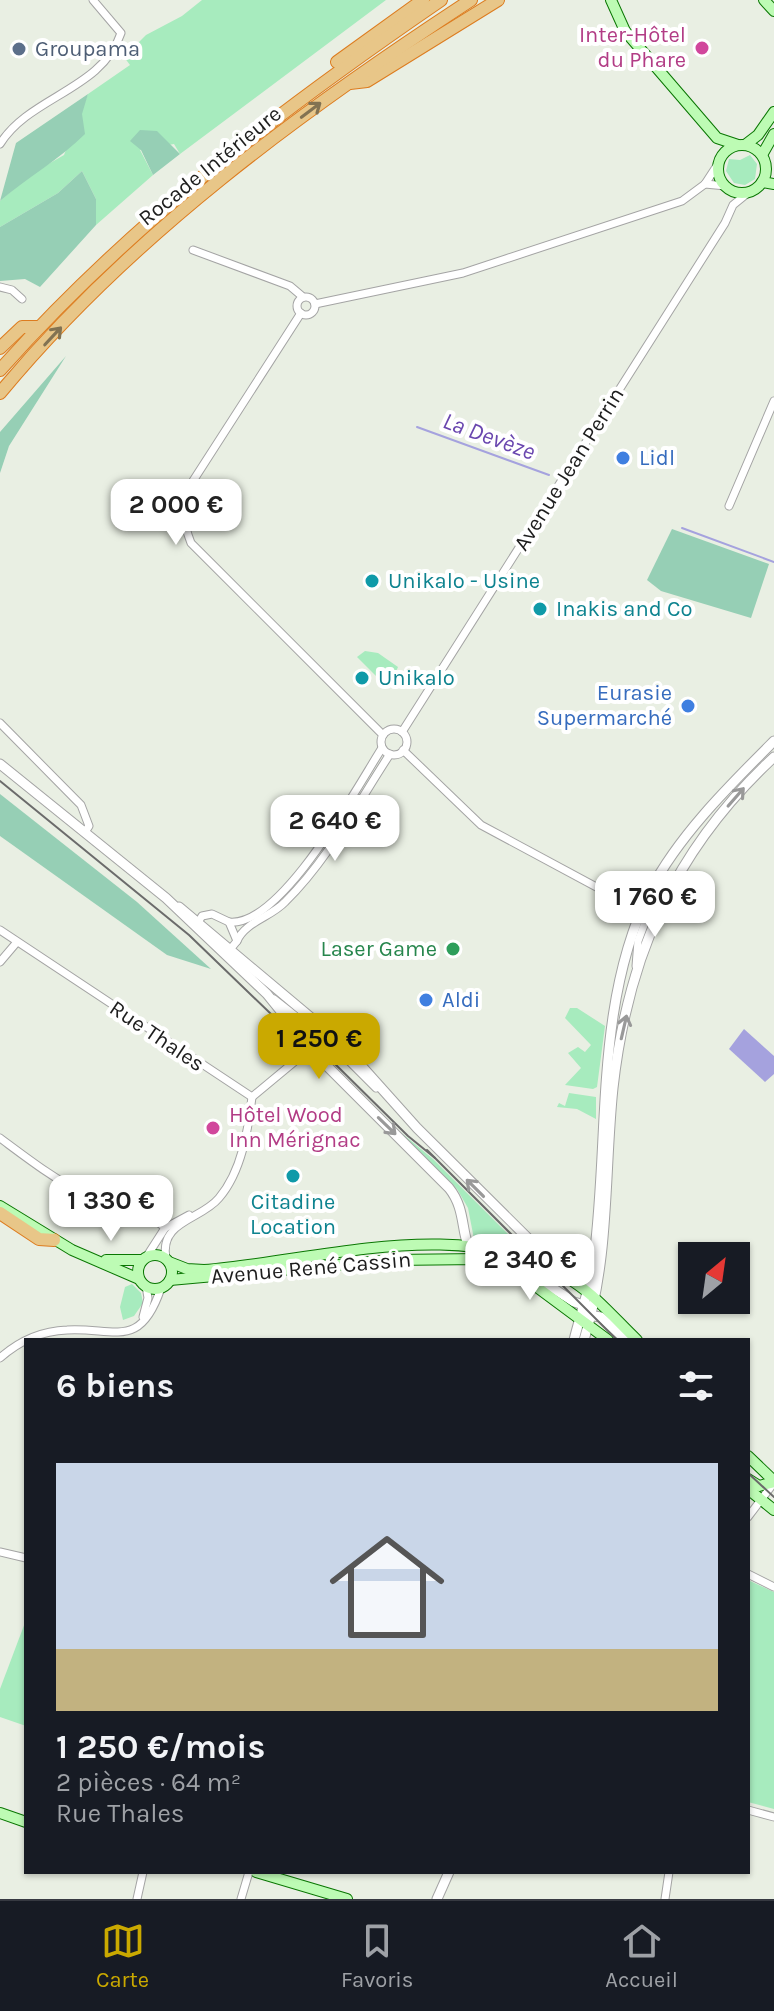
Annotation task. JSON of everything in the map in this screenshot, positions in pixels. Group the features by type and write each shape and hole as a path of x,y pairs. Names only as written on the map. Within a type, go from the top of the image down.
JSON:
{"highway":[{"path":"320,83 336,62 423,0"},
{"path":"0,370 38,327 183,189 320,83 441,0"},
{"name":"Rocade Intérieure","path":"0,393 69,318 174,219 346,84 471,0"},
{"path":"346,84 367,81 498,0"},
{"path":"441,35 509,0"},
{"path":"0,348 22,327 38,327"},
{"path":"0,1213 39,1239 54,1240"}],"main road":[{"path":"611,0 625,31 717,138 762,155"},
{"path":"764,0 774,11"},
{"path":"719,161 727,149 758,135 774,112"},
{"path":"717,138 720,178 726,187 749,192 762,182 766,169 762,155 774,134"},
{"path":"762,182 774,184"},
{"path":"0,1206 81,1254 142,1282 166,1284 168,1260 157,1254 120,1262 81,1254"},
{"name":"Avenue René Cassin","path":"168,1260 187,1269 204,1270 407,1246 465,1244 521,1257 572,1280 635,1338"},
{"path":"142,1282 138,1269 145,1258"},
{"name":"Avenue René Cassin","path":"166,1284 392,1260 479,1259 530,1282 586,1319 606,1338"},
{"path":"750,1458 774,1482"},
{"path":"750,1480 759,1486 774,1482"},
{"path":"750,1490 774,1510"},
{"path":"762,1498 774,1495"},
{"path":"0,1813 24,1821"},
{"path":"263,1874 347,1899"}],"street":[{"path":"0,144 11,128 92,74 114,53 121,33 93,0"},
{"path":"315,304 463,273 682,201 705,184 719,161"},
{"path":"705,184 726,187 733,205"},
{"name":"Avenue Jean Perrin","path":"402,732 725,223 733,205 749,192"},
{"path":"193,250 290,286 303,297 310,297 315,304"},
{"path":"0,287 12,290 22,299"},
{"path":"301,313 298,304 303,297"},
{"path":"301,313 310,314 315,304"},
{"path":"198,926 212,914 229,922 246,920 286,895 382,748 383,735 191,543 183,523 182,505 191,484 301,313"},
{"path":"729,506 774,401"},
{"path":"0,723 81,805 89,826 85,832"},
{"path":"232,951 244,929 286,895 390,754 403,750 406,743 402,732 394,729 383,735"},
{"path":"584,1338 586,1319 583,1306 595,1254 608,1052 622,975 641,911 652,888 688,836 774,741"},
{"path":"382,748 390,754"},
{"path":"403,750 457,805 493,833 641,911 646,920 638,941 635,978 613,1088 603,1256 596,1299 575,1338"},
{"path":"635,978 658,908 715,821 773,762 761,754"},
{"path":"0,764 329,1033 547,1259 572,1280"},
{"path":"641,911 658,908"},
{"path":"229,922 237,941"},
{"path":"198,926 267,994 312,1029 329,1033"},
{"name":"Rue Thales","path":"0,930 229,1085 252,1097"},
{"path":"0,962 17,942"},
{"path":"219,949 232,951"},
{"path":"267,994 314,1048 449,1188 463,1210 465,1244 479,1259"},
{"path":"168,1260 165,1241 171,1231 219,1199 228,1185 246,1139 252,1097 329,1033"},
{"path":"314,1048 336,1048 396,1104"},
{"path":"0,1138 71,1188 112,1206 150,1216 165,1228"},
{"path":"145,1258 165,1228 178,1218 200,1213"},
{"path":"494,1264 525,1270 583,1306"},
{"path":"137,1325 147,1308 142,1282"},
{"path":"31,1338 70,1329 124,1336 149,1314 166,1284"},
{"path":"583,1306 596,1299"},
{"path":"586,1319 607,1321 624,1338"},
{"path":"0,1358 24,1340"},
{"path":"750,1514 774,1482"},
{"path":"0,1552 24,1558"},
{"path":"750,1575 774,1587"},
{"path":"750,1811 774,1817"},
{"path":"137,1899 143,1874"},
{"path":"241,1899 248,1874"},
{"path":"437,1899 448,1874"},
{"path":"665,1899 669,1874"}],"green space":[{"path":"202,0 386,0 180,154 174,144 140,150 153,175 96,225 96,199 82,171 58,193 0,227 0,201 31,174 64,155 88,94 130,65 124,57 146,35 182,16"},
{"path":"88,94 82,114 85,134 0,201 16,143"},
{"path":"140,130 157,131 180,154 153,175 141,150 130,141"},
{"path":"750,155 757,164 755,179 745,185 734,183 726,171 729,159 740,160"},
{"path":"82,171 96,199 96,225 40,287 25,279 0,281 0,227 58,193"},
{"path":"66,356 9,446 0,473 0,432"},
{"path":"672,529 769,564 751,618 661,591 647,580"},
{"path":"365,651 378,653 398,667 395,674 377,677 357,657"},
{"path":"0,794 137,902 211,969 167,955 0,836"},
{"path":"570,1008 577,1008 605,1026 597,1087 593,1089 565,1085 581,1068 568,1053 578,1047 585,1052 591,1045 565,1018"},
{"path":"569,1093 596,1097 596,1119 577,1109 557,1107 559,1103 565,1106"},
{"path":"398,1130 433,1159 531,1257 508,1246 474,1239 468,1208 457,1189 396,1132"},
{"path":"588,1246 579,1272 556,1258 557,1249 560,1256 574,1256 576,1250"},
{"path":"132,1284 141,1293 143,1303 134,1316 123,1320 120,1307 125,1287"},
{"path":"750,1581 774,1592 774,1809 750,1803"},
{"path":"24,1625 24,1725 0,1717 0,1689"}],"shaded area":[{"path":"744,1029 774,1056 774,1074 765,1082 729,1049"}],"waterway":[{"name":"La Devèze","path":"417,427 549,475"},
{"name":"La Devèze","path":"682,528 774,562"}],"tram line":[{"path":"0,781 189,935 297,1039 332,1061 408,1136 435,1158"},
{"path":"427,1150 615,1338"},
{"path":"750,1475 774,1497"}],"place":[{"name":"Inter-Hôtel du Phare","path":"702,48"},
{"name":"Groupama","path":"19,49"},
{"name":"Lidl","path":"623,458"},
{"name":"Unikalo - Usine","path":"372,581"},
{"name":"Inakis and Co","path":"540,609"},
{"name":"Unikalo","path":"362,678"},
{"name":"Eurasie Supermarché","path":"688,706"},
{"name":"Laser Game","path":"453,949"},
{"name":"Aldi","path":"426,1000"},
{"name":"Hôtel Wood Inn Mérignac","path":"213,1128"},
{"name":"Citadine Location","path":"293,1176"}]}
